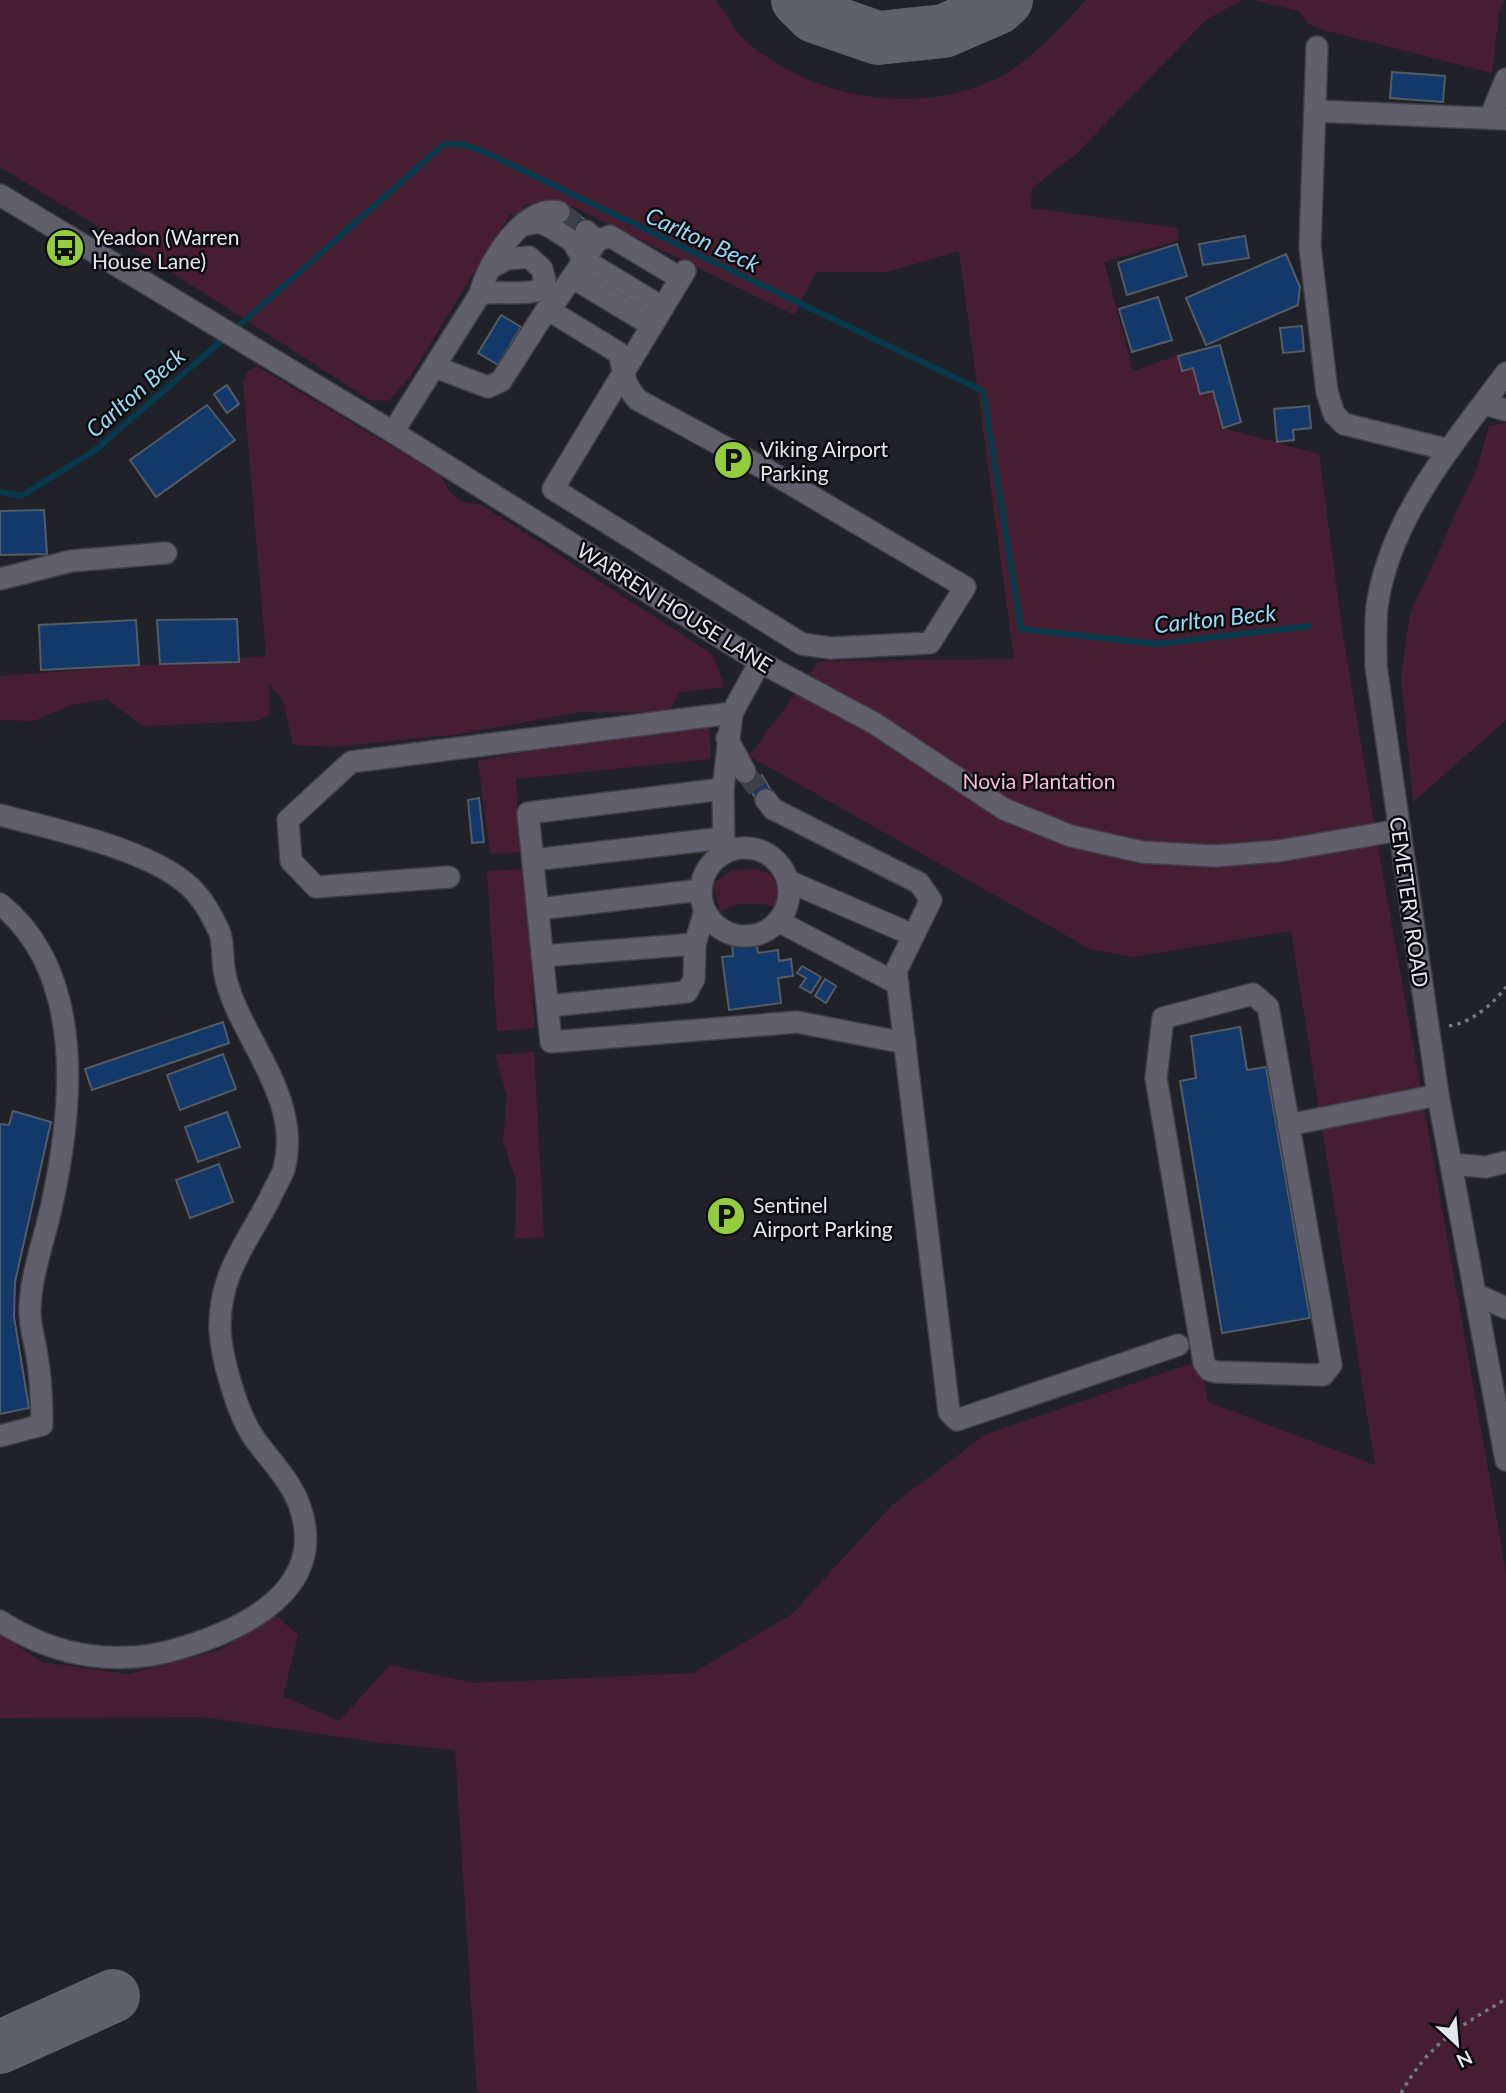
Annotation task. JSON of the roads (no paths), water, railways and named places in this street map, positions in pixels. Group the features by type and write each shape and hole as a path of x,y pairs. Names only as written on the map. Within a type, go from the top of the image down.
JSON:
{"street":[{"path":"1317,47 1310,247 1327,392 1334,414 1344,424 1450,450"},
{"path":"1315,110 1498,119 1506,79"},
{"name":"WARREN HOUSE LANE","path":"1,198 393,432 760,662 874,723 1004,809 1071,836 1142,852 1215,856 1279,851 1400,830"},
{"path":"393,432 480,294 511,234 542,213 559,212"},
{"path":"522,226 540,222 572,241 585,255 668,298"},
{"path":"435,367 488,387 501,381 585,255 610,236 668,298"},
{"path":"480,294 510,291 524,295 540,290 545,281 542,269 529,257 507,259 492,267"},
{"path":"549,311 619,353 623,369 627,389 638,400 768,470 965,587 930,643 831,648 802,644 552,489 623,369 668,298"},
{"name":"CEMETERY ROAD","path":"1506,373 1423,489 1392,548 1377,607 1376,666 1438,1095 1506,1461"},
{"path":"1483,404 1506,410"},
{"path":"0,579 71,561 166,553"},
{"path":"548,1006 687,992 694,979 695,944 707,869 724,846 723,789 732,713 760,662"},
{"path":"449,877 316,887 291,860 288,820 351,762 732,713"},
{"path":"727,738 745,772"},
{"path":"723,789 528,813 551,1042 797,1022 905,1043"},
{"path":"766,800 773,809 919,883 930,900 897,977 949,1412 957,1420 1178,1345"},
{"path":"0,815 84,837 163,868 194,890 210,911 221,936 225,973 233,1003 281,1097 288,1130 284,1170 233,1260 219,1305 220,1339 239,1407 252,1435 300,1507 306,1542 296,1578 271,1607 226,1634 161,1655 119,1658 58,1651 22,1635 0,1621"},
{"path":"533,860 724,846 759,850 782,867 788,881 787,902 778,921 753,935 738,935 713,923 703,900"},
{"path":"788,881 914,935"},
{"path":"538,909 703,900"},
{"path":"0,904 16,917 39,946 55,992 66,1045 69,1096 64,1145 29,1311 41,1384 42,1425 0,1437"},
{"path":"778,921 897,977"},
{"path":"542,956 695,944"},
{"path":"1253,994 1260,998 1268,1007 1288,1125 1331,1365 1329,1372 1323,1375 1209,1370 1204,1363 1156,1079 1163,1018 1253,994"},
{"path":"1288,1125 1438,1095"},
{"path":"1451,1164 1486,1167 1506,1162"},
{"path":"1475,1294 1506,1308"}],"waterway":[{"name":"Carlton Beck","path":"234,330 444,144 461,144 480,150 983,391 1021,629 1157,644 1309,626"},
{"name":"Carlton Beck","path":"0,492 21,496 94,451 226,337"}],"tunnel":[{"path":"559,212 586,231"},
{"path":"745,772 766,800"}],"place":[{"name":"Yeadon (Warren House Lane)","path":"65,248"},
{"name":"Viking Airport Parking","path":"733,460"},
{"name":"Sentinel Airport Parking","path":"726,1216"}],"park label":[{"name":"Novia Plantation","path":"1039,780"}]}
